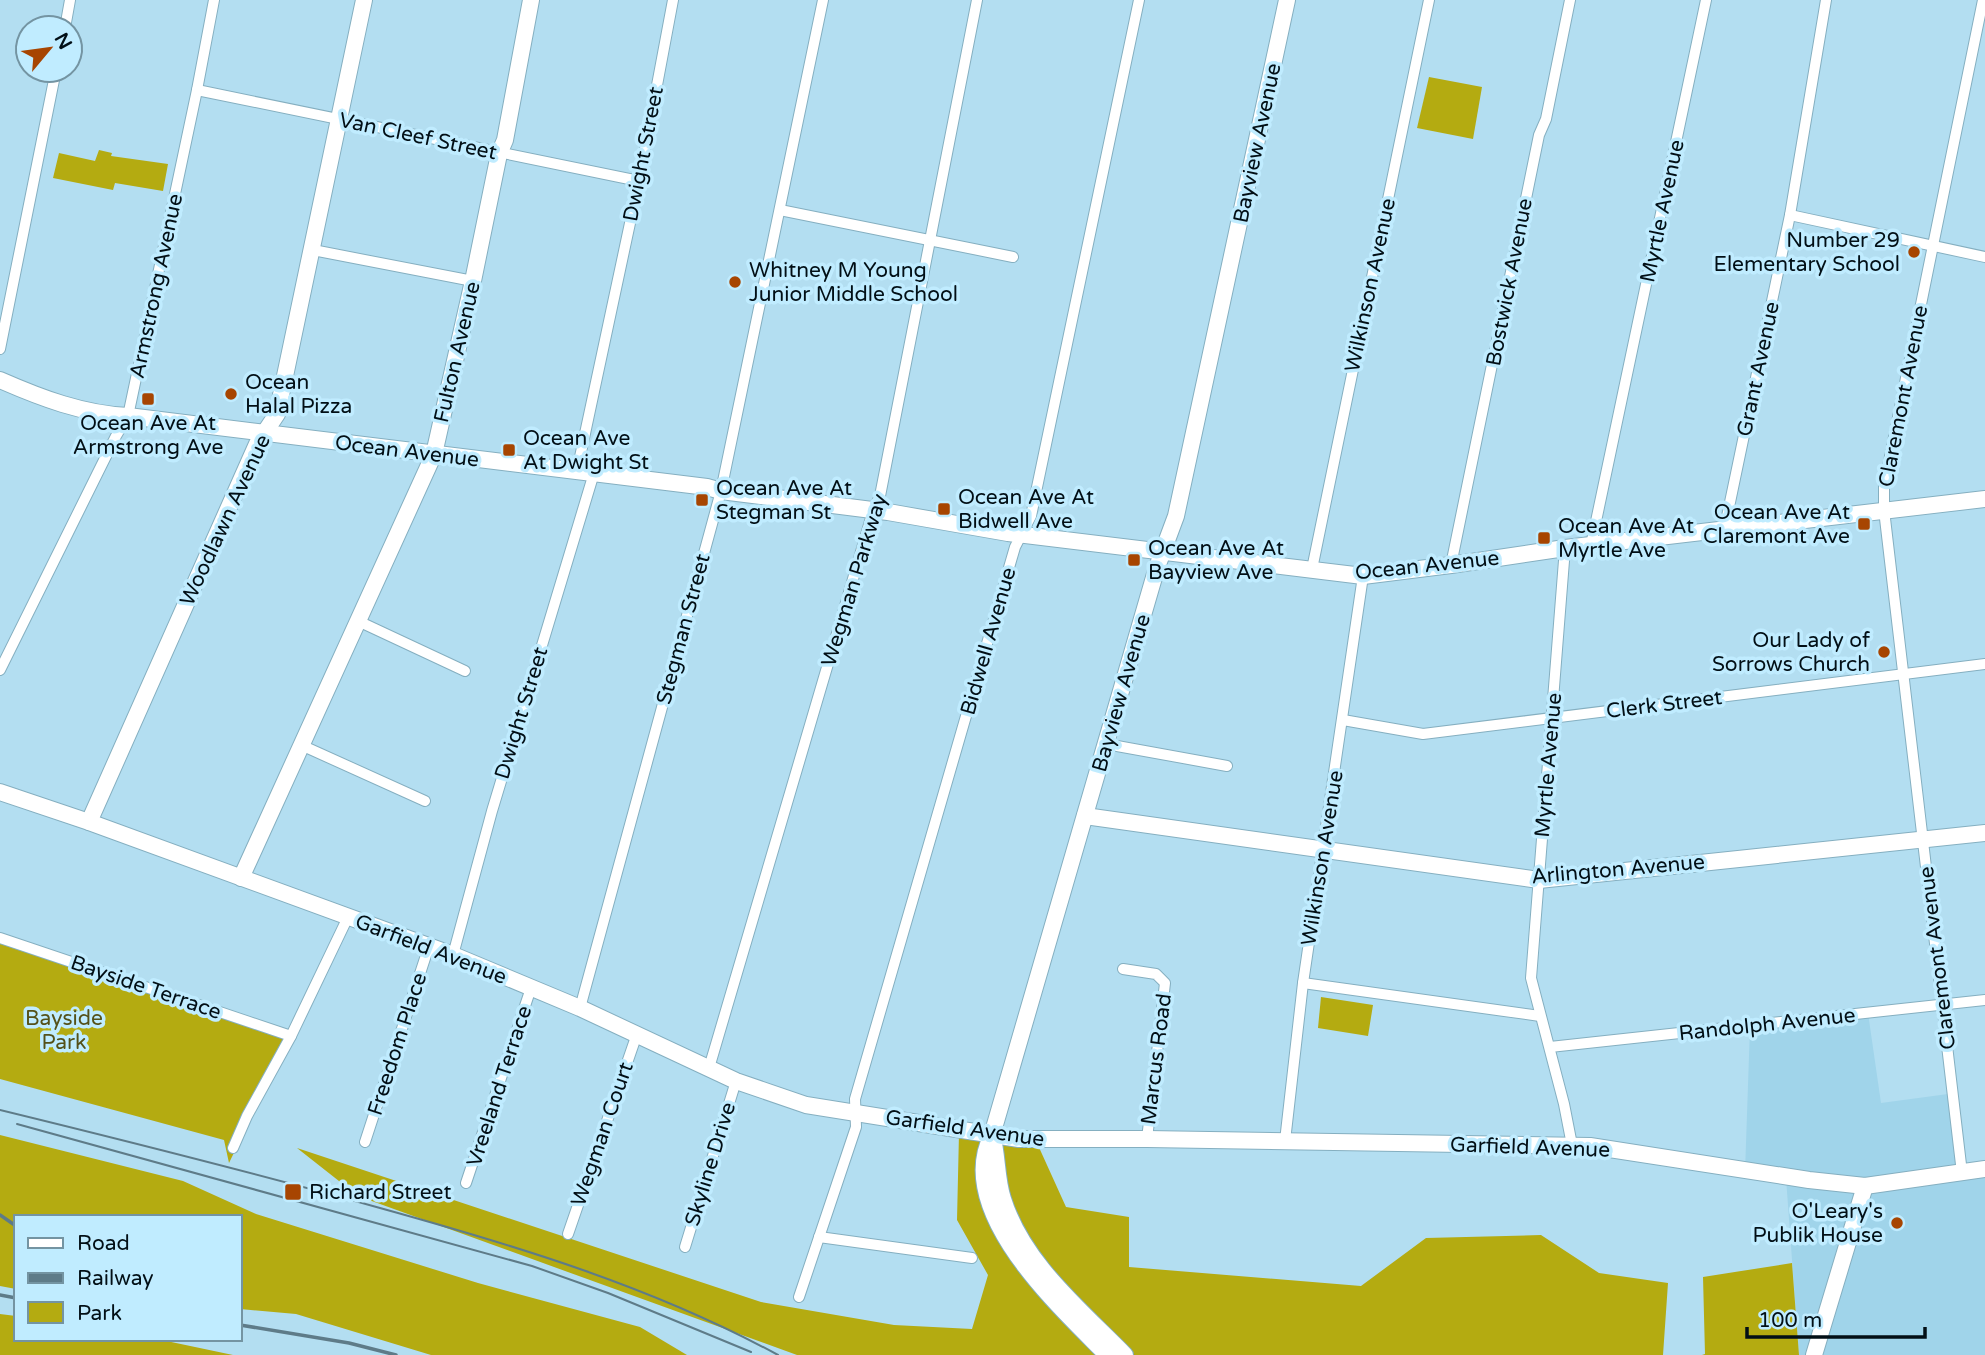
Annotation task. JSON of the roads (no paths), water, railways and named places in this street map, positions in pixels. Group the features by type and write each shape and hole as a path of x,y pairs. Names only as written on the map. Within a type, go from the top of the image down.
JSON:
{"street":[{"name":"Armstrong Avenue","path":"0,670 128,416 214,0"},
{"name":"Woodlawn Avenue","path":"89,822 257,444 277,414 364,0"},
{"name":"Fulton Avenue","path":"241,878 434,454 474,281 499,154 505,140 531,0"},
{"name":"Dwight Street","path":"453,955 585,472 673,0"},
{"name":"Stegman Street","path":"580,1008 721,491 823,0"},
{"name":"Wegman Parkway","path":"709,1068 873,511 880,496 977,0"},
{"name":"Bidwell Avenue","path":"799,1297 856,1126 856,1098 1015,547 1031,516 1139,0"},
{"name":"Bayview Avenue","path":"1125,1355 1024,1255 1000,1226 987,1191 984,1156 1157,567 1176,516 1287,0"},
{"name":"Wilkinson Avenue","path":"1312,569 1429,0"},
{"name":"Bostwick Avenue","path":"1451,565 1536,148 1546,119 1570,0"},
{"name":"Myrtle Avenue","path":"1591,545 1706,0"},
{"name":"Grant Avenue","path":"1724,531 1790,215 1826,0"},
{"name":"Claremont Avenue","path":"1962,1173 1884,510 1884,486 1983,0"},
{"path":"0,349 53,84"},
{"name":"Van Cleef Street","path":"197,90 639,181"},
{"path":"780,210 1013,257"},
{"path":"1790,215 1985,257"},
{"path":"313,250 474,281"},
{"name":"Ocean Avenue","path":"0,380 45,400 107,415 707,487 1021,534 1363,576 1565,548 1985,499"},
{"name":"Myrtle Avenue","path":"1565,548 1531,978 1573,1145"},
{"name":"Wilkinson Avenue","path":"1285,1141 1303,983 1363,576"},
{"path":"358,621 465,670"},
{"name":"Clerk Street","path":"1343,720 1423,734 1985,664"},
{"path":"1106,744 1227,766"},
{"path":"301,745 425,801"},
{"name":"Garfield Avenue","path":"0,793 89,822 453,955 580,1008 736,1081 806,1105 1019,1139 1573,1145 1865,1186 1985,1169"},
{"name":"Arlington Avenue","path":"1085,816 1539,880 1985,833"},
{"path":"233,1147 291,1036 348,916"},
{"name":"Bayside Terrace","path":"0,938 291,1036"},
{"name":"Freedom Place","path":"365,1142 429,946"},
{"name":"Marcus Road","path":"1124,969 1156,974 1165,984 1147,1139"},
{"path":"1303,983 1540,1016"},
{"name":"Vreeland Terrace","path":"467,1183 531,988"},
{"name":"Randolph Avenue","path":"1550,1047 1985,1000"},
{"name":"Wegman Court","path":"568,1234 637,1034"},
{"name":"Skyline Drive","path":"685,1247 736,1081"},
{"path":"1814,1355 1865,1186"},
{"path":"819,1237 972,1258"},
{"name":"Bayview Avenue","path":"1024,1255 1047,1294 1107,1355"}],"tram line":[{"path":"0,1110 333,1195 533,1253 682,1309 778,1355"},
{"path":"17,1124 532,1266 608,1293 751,1352"}],"railway":[{"path":"0,1215 14,1225"},
{"path":"0,1295 14,1298"},
{"path":"242,1325 349,1343 396,1355"}],"place":[{"name":"Number 29 Elementary School","path":"1914,252"},
{"name":"Whitney M Young Junior Middle School","path":"735,282"},
{"name":"Ocean Halal Pizza","path":"231,394"},
{"name":"Ocean Ave At Armstrong Ave","path":"148,399"},
{"name":"Ocean Ave At Dwight St","path":"509,450"},
{"name":"Ocean Ave At Stegman St","path":"702,500"},
{"name":"Ocean Ave At Bidwell Ave","path":"944,509"},
{"name":"Ocean Ave At Claremont Ave","path":"1864,524"},
{"name":"Ocean Ave At Myrtle Ave","path":"1544,538"},
{"name":"Ocean Ave At Bayview Ave","path":"1134,560"},
{"name":"Our Lady of Sorrows Church","path":"1884,652"},
{"name":"Richard Street","path":"293,1192"},
{"name":"O'Leary's Publik House","path":"1897,1223"}],"park label":[{"name":"Bayside Park","path":"64,1030"}]}
